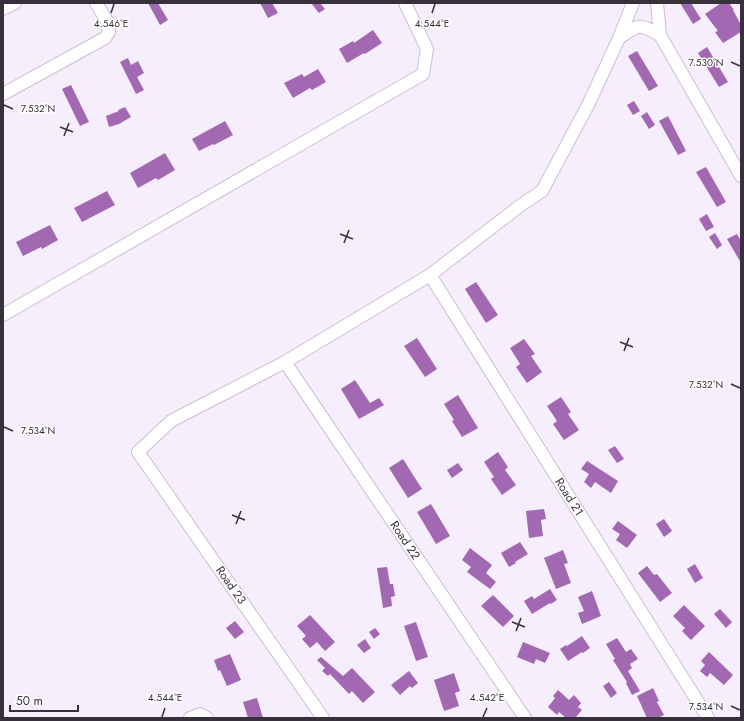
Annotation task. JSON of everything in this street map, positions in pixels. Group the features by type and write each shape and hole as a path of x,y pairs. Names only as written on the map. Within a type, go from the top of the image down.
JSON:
{"street":[{"path":"3,9 15,3"},
{"path":"3,94 105,38 109,32 107,21 96,3"},
{"path":"3,315 423,74 427,49 405,3"},
{"path":"285,362 430,275 521,205 542,191 588,105 619,38 633,3"},
{"path":"657,3 660,35 741,176"},
{"path":"619,38 634,27 644,26 660,35"},
{"name":"Road 21","path":"430,275 708,718"},
{"name":"Road 23","path":"285,362 171,421 138,452 323,718"},
{"name":"Road 22","path":"285,362 525,718"},
{"path":"190,718 200,714 207,718"}],"building":[{"path":"148,3 158,3 168,20 160,25"},
{"path":"260,3 272,3 278,13 268,18"},
{"path":"311,3 320,3 325,9 319,13"},
{"path":"680,3 691,3 701,19 693,24"},
{"path":"721,3 729,3 741,25 741,32 723,43 715,32 718,31 705,14"},
{"path":"373,30 382,43 347,63 339,49 353,41 354,43"},
{"path":"707,47 728,82 719,87 698,53"},
{"path":"637,51 658,86 649,91 628,56"},
{"path":"128,58 131,65 138,61 144,73 137,77 144,90 136,94 120,62"},
{"path":"318,69 326,82 312,90 310,88 293,98 284,83 302,74 304,77"},
{"path":"71,85 89,122 80,126 62,89"},
{"path":"634,101 640,111 633,115 627,105"},
{"path":"125,107 131,117 119,124 109,127 106,116"},
{"path":"647,112 655,125 649,129 641,116"},
{"path":"668,116 686,151 678,155 659,121"},
{"path":"225,121 233,135 199,151 192,139"},
{"path":"165,153 175,170 158,180 156,178 138,188 130,173"},
{"path":"706,167 726,202 717,207 696,172"},
{"path":"107,191 115,205 82,222 74,208"},
{"path":"707,214 714,227 706,231 699,219"},
{"path":"50,225 58,240 42,249 41,247 23,256 16,242"},
{"path":"715,233 722,245 717,249 709,237"},
{"path":"737,234 741,241 741,263 727,239"},
{"path":"476,282 498,315 486,323 465,289"},
{"path":"417,338 437,369 425,377 404,346"},
{"path":"524,339 535,354 531,356 542,372 527,383 516,367 520,364 510,348"},
{"path":"355,380 370,403 379,398 384,405 359,419 341,389"},
{"path":"458,395 478,428 462,437 444,404"},
{"path":"561,397 571,412 568,414 579,430 564,440 553,424 557,421 547,406"},
{"path":"615,446 624,459 617,463 608,450"},
{"path":"498,452 508,467 505,470 516,485 502,495 491,479 494,477 484,462"},
{"path":"403,459 422,489 408,498 389,468"},
{"path":"587,461 618,481 611,493 595,482 591,488 584,482 589,474 581,469"},
{"path":"458,463 463,470 452,478 447,470"},
{"path":"431,504 450,536 436,544 417,512"},
{"path":"544,509 546,519 541,520 543,536 529,538 526,511"},
{"path":"664,519 672,531 664,537 656,524"},
{"path":"618,521 637,535 627,548 616,540 620,534 612,529"},
{"path":"520,542 528,554 509,567 501,553"},
{"path":"470,548 492,565 486,573 496,582 490,589 467,572 471,567 462,560"},
{"path":"563,550 568,563 564,564 571,583 556,589 544,558"},
{"path":"695,564 703,578 695,583 687,569"},
{"path":"647,566 654,575 657,574 672,593 660,602 638,573"},
{"path":"387,567 390,584 393,584 395,596 391,597 392,606 383,608 377,568"},
{"path":"550,589 557,600 532,614 524,601 532,596 534,599"},
{"path":"592,591 601,616 582,624 578,613 584,611 578,597"},
{"path":"493,595 514,616 503,627 481,606"},
{"path":"684,605 705,626 691,640 682,631 685,628 673,616"},
{"path":"720,609 732,622 726,628 714,614"},
{"path":"310,615 335,642 325,651 317,642 310,648 302,639 306,636 297,626"},
{"path":"235,621 244,632 235,639 226,628"},
{"path":"416,622 428,657 416,661 404,626"},
{"path":"375,628 380,634 374,639 369,632"},
{"path":"582,636 590,648 568,661 560,649"},
{"path":"617,638 626,652 631,649 638,659 630,664 632,668 628,671 640,691 632,695 626,683 627,682 613,660 615,659 606,644"},
{"path":"365,639 371,648 364,653 357,645"},
{"path":"523,642 550,653 545,663 536,659 534,664 517,657"},
{"path":"709,652 733,675 724,685 710,673 707,677 700,671 705,665 701,661"},
{"path":"230,654 241,680 227,686 220,670 218,671 214,660"},
{"path":"321,657 343,676 352,668 375,692 363,703 352,691 349,694 330,674 328,676 322,671 325,668 317,660"},
{"path":"409,671 418,683 412,688 410,686 400,695 391,685"},
{"path":"454,673 460,691 455,693 459,706 444,711 434,680"},
{"path":"609,682 617,693 611,698 603,686"},
{"path":"653,688 659,701 657,702 664,715 658,718 647,718 637,696"},
{"path":"558,690 569,700 574,695 581,703 578,707 582,710 575,718 566,718 559,712 557,715 548,707 555,698 553,696"},
{"path":"257,698 263,718 248,718 243,702"}]}
